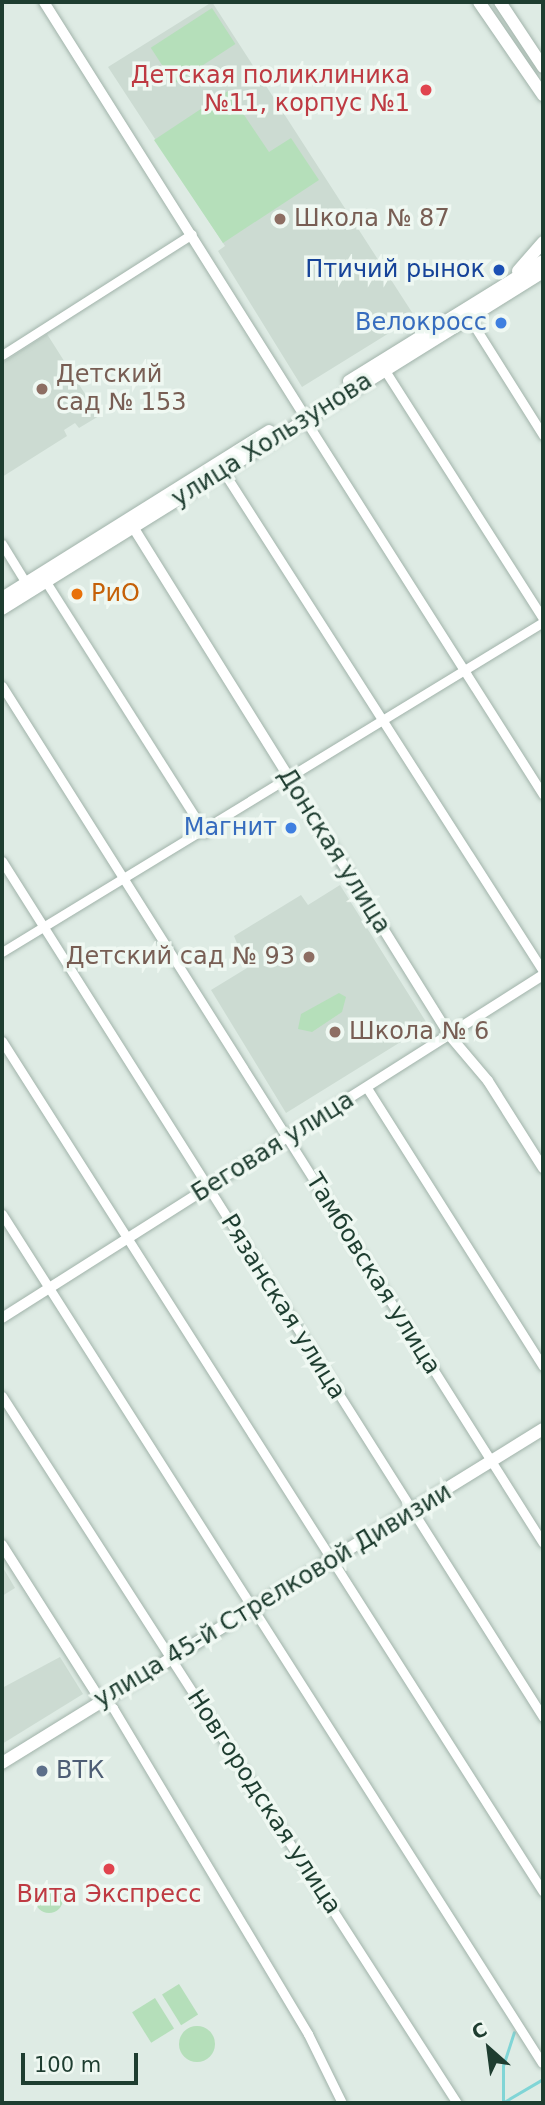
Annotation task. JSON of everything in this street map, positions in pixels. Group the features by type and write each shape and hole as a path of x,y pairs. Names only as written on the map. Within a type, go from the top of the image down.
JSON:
{"main road":[{"path":"543,67 500,2 482,6 543,95"},
{"path":"530,77 543,103"},
{"path":"488,293 543,242"},
{"name":"улица Хользунова","path":"2,610 130,523 488,293 543,261"},
{"name":"улица Хользунова","path":"2,598 223,471 303,414 384,369 543,272"},
{"name":"улица 45-й Стрелковой Дивизии","path":"2,1763 101,1701 255,1611 543,1429"}],"street":[{"path":"44,2 543,795"},
{"path":"2,355 192,234"},
{"path":"468,316 543,435"},
{"path":"2,952 205,833 543,621 384,369"},
{"path":"223,471 543,973"},
{"name":"Донская улица","path":"130,523 450,1036 488,1081 543,1168"},
{"path":"2,544 26,583"},
{"path":"46,582 205,833"},
{"name":"Тамбовская улица","path":"2,686 543,1543"},
{"name":"Рязанская улица","path":"2,861 543,1717"},
{"name":"Беговая улица","path":"2,1318 450,1036 543,973"},
{"path":"2,1041 543,1892"},
{"path":"367,1088 543,1366"},
{"path":"2,1214 542,2063"},
{"name":"Новгородская улица","path":"2,1396 457,2103"},
{"path":"2,1545 101,1701 118,1717 142,1765 308,2034 342,2103"}],"shaded area":[{"name":"Школа № 87","path":"212,2 415,317 302,387 218,251 225,246 108,67"},
{"name":"Детский сад № 153","path":"47,334 99,416 79,428 75,423 64,430 67,436 2,477 2,363"},
{"path":"340,885 428,1025 286,1113 211,990 247,968 234,936 301,895 308,905"},
{"path":"2,1566 15,1588 2,1596"},
{"path":"60,1657 83,1694 2,1744 2,1688"}],"green space":[{"path":"212,8 235,44 174,84 151,48"},
{"path":"228,91 269,152 291,138 319,180 223,243 154,140"},
{"path":"339,993 346,997 342,1012 312,1032 298,1029 301,1014"},
{"path":"49,1885 59,1889 63,1899 59,1909 49,1913 39,1909 35,1899 39,1889"},
{"path":"179,1984 198,2015 181,2025 162,1995"},
{"path":"155,1998 174,2029 151,2043 132,2012"},
{"path":"197,2026 210,2031 215,2044 210,2057 197,2062 184,2057 179,2044 184,2031"}],"waterway":[{"path":"503,2103 503,2066 514,2033"},
{"path":"504,2102 543,2079"}],"place":[{"name":"Детская поликлиника №11, корпус №1","path":"426,90"},
{"name":"Школа № 87","path":"280,219"},
{"name":"Птичий рынок","path":"499,270"},
{"name":"Велокросс","path":"501,323"},
{"name":"Детский сад № 153","path":"42,389"},
{"name":"РиО","path":"77,594"},
{"name":"Магнит","path":"291,828"},
{"name":"Детский сад № 93","path":"309,957"},
{"name":"Школа № 6","path":"335,1032"},
{"name":"ВТК","path":"42,1771"},
{"name":"Вита Экспресс","path":"109,1869"}]}
